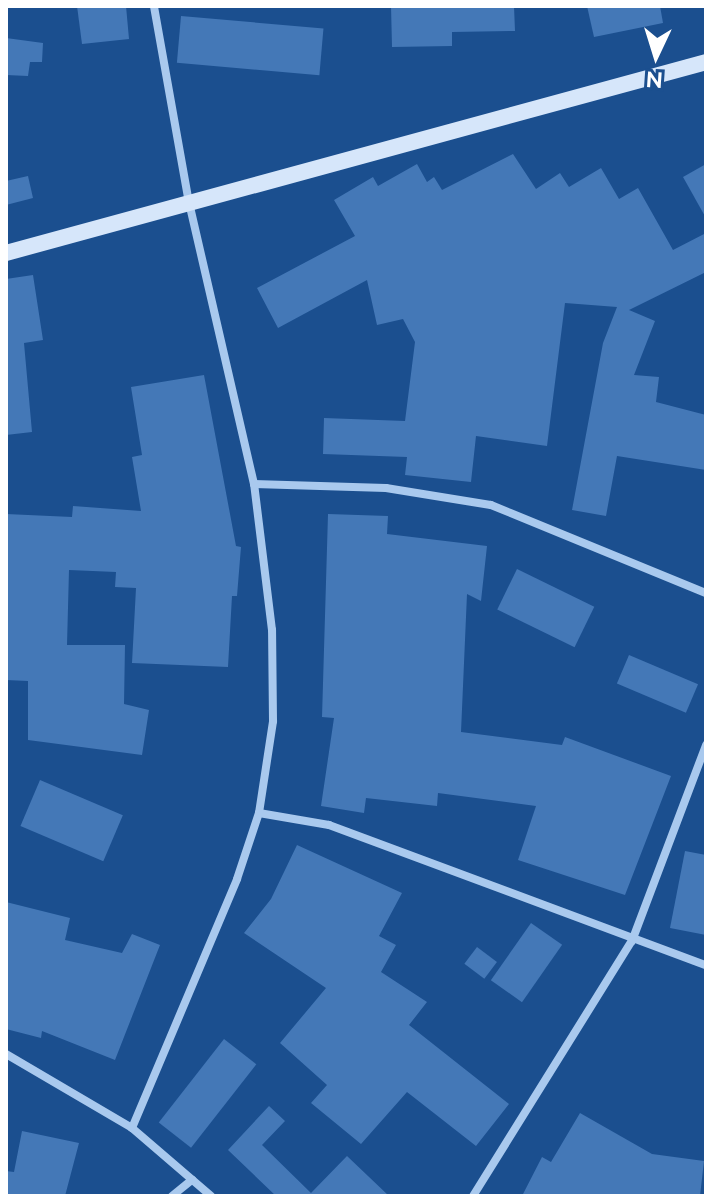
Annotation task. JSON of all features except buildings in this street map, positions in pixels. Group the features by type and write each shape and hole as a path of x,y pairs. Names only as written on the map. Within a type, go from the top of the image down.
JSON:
{"street":[{"path":"132,1128 232,893 259,813 273,721 272,630 254,484 189,203 154,6"},
{"path":"6,253 706,62"},
{"path":"254,484 386,488 491,505 706,593"},
{"path":"473,1196 632,941 706,745"},
{"path":"259,813 329,825 632,941 706,965"},
{"path":"6,1054 132,1128 211,1196"},
{"path":"172,1196 192,1180"}]}
